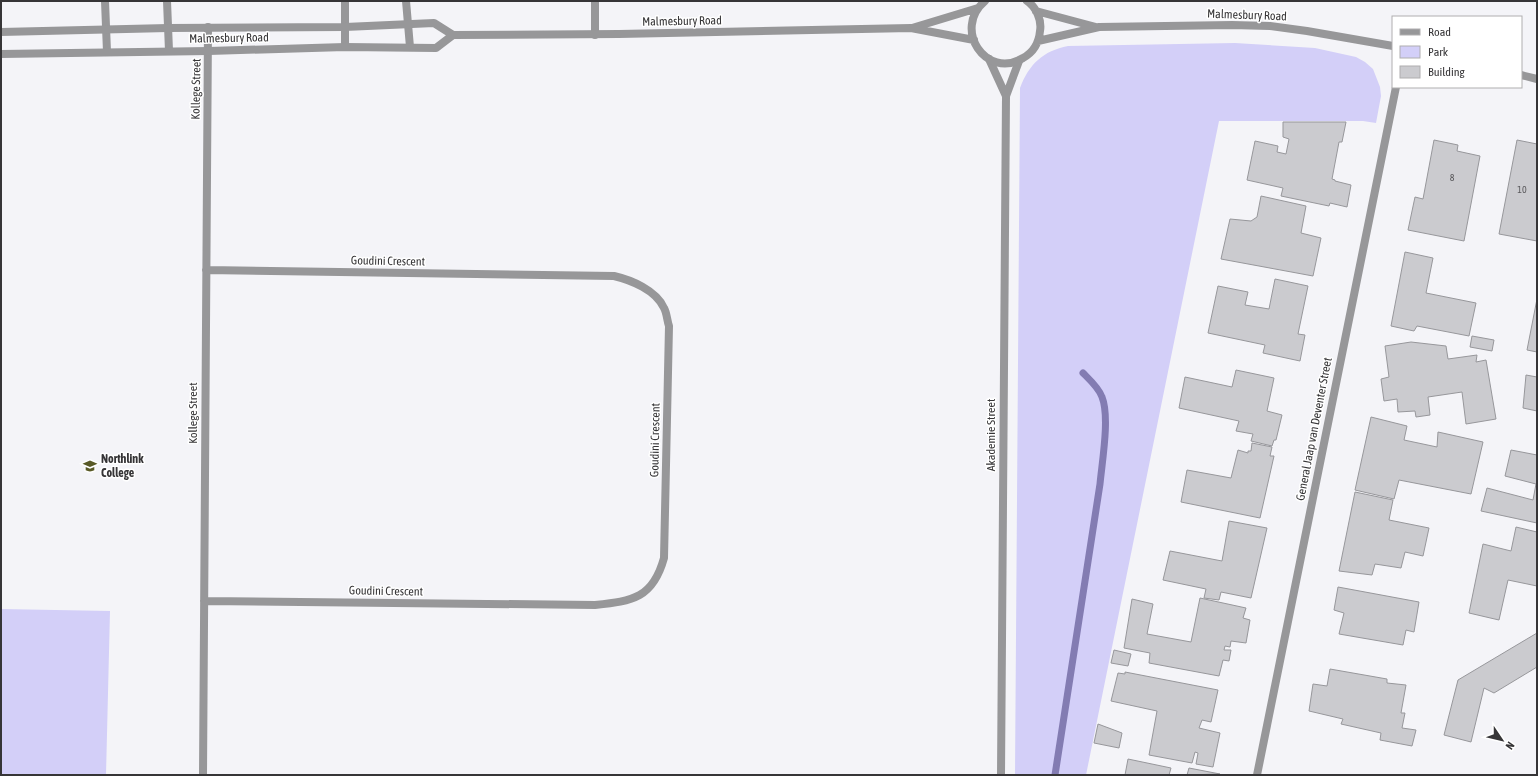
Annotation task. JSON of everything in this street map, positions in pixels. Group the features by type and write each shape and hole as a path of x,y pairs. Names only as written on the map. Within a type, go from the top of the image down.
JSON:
{"street":[{"path":"105,1 107,52"},
{"path":"167,1 169,52"},
{"path":"345,1 345,47"},
{"path":"406,1 410,47"},
{"path":"595,1 595,35"},
{"path":"974,40 971,31 972,22 978,8 985,1"},
{"path":"989,59 1006,63 1019,61 1030,53 1038,42 1041,28 1036,11 1027,1"},
{"name":"Malmesbury Road","path":"912,28 978,8"},
{"name":"Malmesbury Road","path":"1036,11 1098,27"},
{"name":"Malmesbury Road","path":"1,32 208,27 345,27 434,23 453,35 595,35 912,28 974,40"},
{"name":"Malmesbury Road","path":"1038,42 1098,27 1232,25 1270,26 1344,36 1392,46"},
{"name":"Kollege Street","path":"203,775 208,27"},
{"name":"Malmesbury Road","path":"1,54 169,52 345,47 436,48 453,35"},
{"name":"Akademie Street","path":"974,40 978,50 989,59 1006,96"},
{"name":"Akademie Street","path":"1001,775 1006,96 1019,61"},
{"path":"1522,76 1537,79"},
{"name":"General Jaap van Deventer Street","path":"1257,775 1396,88"},
{"name":"Goudini Crescent","path":"204,601 595,605 634,599 652,587 660,573 664,558 669,326 664,307 651,293 634,281 614,276 206,270"}],"green space":[{"path":"1235,43 1315,48 1356,57 1365,62 1373,69 1380,87 1381,96 1376,123 1363,121 1219,121 1086,775 1015,775 1020,88 1028,72 1038,60 1051,51 1068,46"},
{"path":"1,609 110,611 106,775 1,775"}],"building":[{"path":"1283,122 1346,122 1342,142 1339,142 1332,179 1351,185 1347,207 1330,203 1329,206 1281,196 1283,188 1247,180 1255,141 1278,146 1277,152 1286,154 1289,139 1283,137"},
{"path":"1434,140 1458,145 1457,151 1480,156 1464,241 1408,230 1415,197 1423,199"},
{"path":"1517,140 1537,144 1537,241 1499,234"},
{"path":"1261,196 1306,206 1301,233 1321,238 1313,276 1221,259 1230,219 1251,221 1257,217"},
{"path":"1405,252 1433,258 1426,293 1476,303 1469,336 1417,326 1414,331 1391,326"},
{"path":"1275,279 1308,286 1298,334 1305,335 1300,361 1263,353 1265,345 1208,333 1218,286 1248,292 1245,305 1269,309"},
{"path":"1537,299 1537,352 1527,350"},
{"path":"1472,336 1494,340 1492,351 1470,347"},
{"path":"1411,342 1446,346 1448,359 1477,355 1476,362 1486,360 1496,419 1466,424 1462,392 1428,397 1430,415 1416,417 1415,411 1398,412 1397,399 1384,401 1381,379 1389,377 1385,346"},
{"path":"1236,370 1274,378 1267,411 1282,415 1276,440 1274,440 1272,446 1251,441 1253,434 1236,431 1239,421 1179,408 1185,377 1232,387"},
{"path":"1526,375 1537,377 1537,411 1523,408"},
{"path":"1371,417 1407,426 1404,440 1437,447 1438,432 1483,442 1471,494 1399,480 1394,499 1355,490"},
{"path":"1252,443 1272,447 1270,456 1274,456 1260,518 1181,502 1187,470 1231,478 1238,450 1248,453 1248,451 1251,451"},
{"path":"1511,450 1537,455 1537,523 1481,511 1487,488 1533,500 1536,484 1505,476"},
{"path":"1355,492 1393,500 1389,520 1429,528 1423,556 1405,552 1401,568 1375,564 1372,575 1339,571"},
{"path":"1229,521 1267,528 1251,598 1221,592 1219,600 1204,598 1206,589 1163,580 1170,551 1222,561"},
{"path":"1516,527 1537,532 1537,586 1508,580 1499,620 1469,613 1483,544 1511,551"},
{"path":"1338,587 1419,602 1414,632 1406,630 1403,645 1339,634 1344,613 1334,610"},
{"path":"1200,598 1246,608 1243,618 1250,620 1246,643 1231,641 1230,647 1225,646 1224,650 1231,650 1229,661 1223,660 1219,676 1149,663 1150,653 1124,648 1132,599 1153,604 1147,634 1191,642"},
{"path":"1537,633 1537,667 1494,693 1484,688 1471,742 1444,735 1458,680"},
{"path":"1114,650 1131,654 1128,666 1111,663"},
{"path":"1330,669 1387,679 1387,683 1406,685 1401,713 1405,713 1402,728 1416,730 1412,746 1380,740 1381,733 1341,724 1343,719 1309,711 1313,684 1327,686"},
{"path":"1125,672 1218,690 1211,722 1202,720 1199,728 1220,733 1213,767 1196,764 1198,753 1195,752 1192,763 1149,755 1157,711 1111,701 1118,673 1125,674"},
{"path":"1098,724 1122,733 1119,748 1094,743"},
{"path":"1128,759 1171,768 1169,775 1125,775"},
{"path":"1189,768 1220,774 1187,775"}],"waterway":[{"path":"1055,775 1100,484 1105,440 1105,416 1102,397 1097,387 1083,373"}],"place":[{"name":"Northlink College","path":"90,466"}]}
